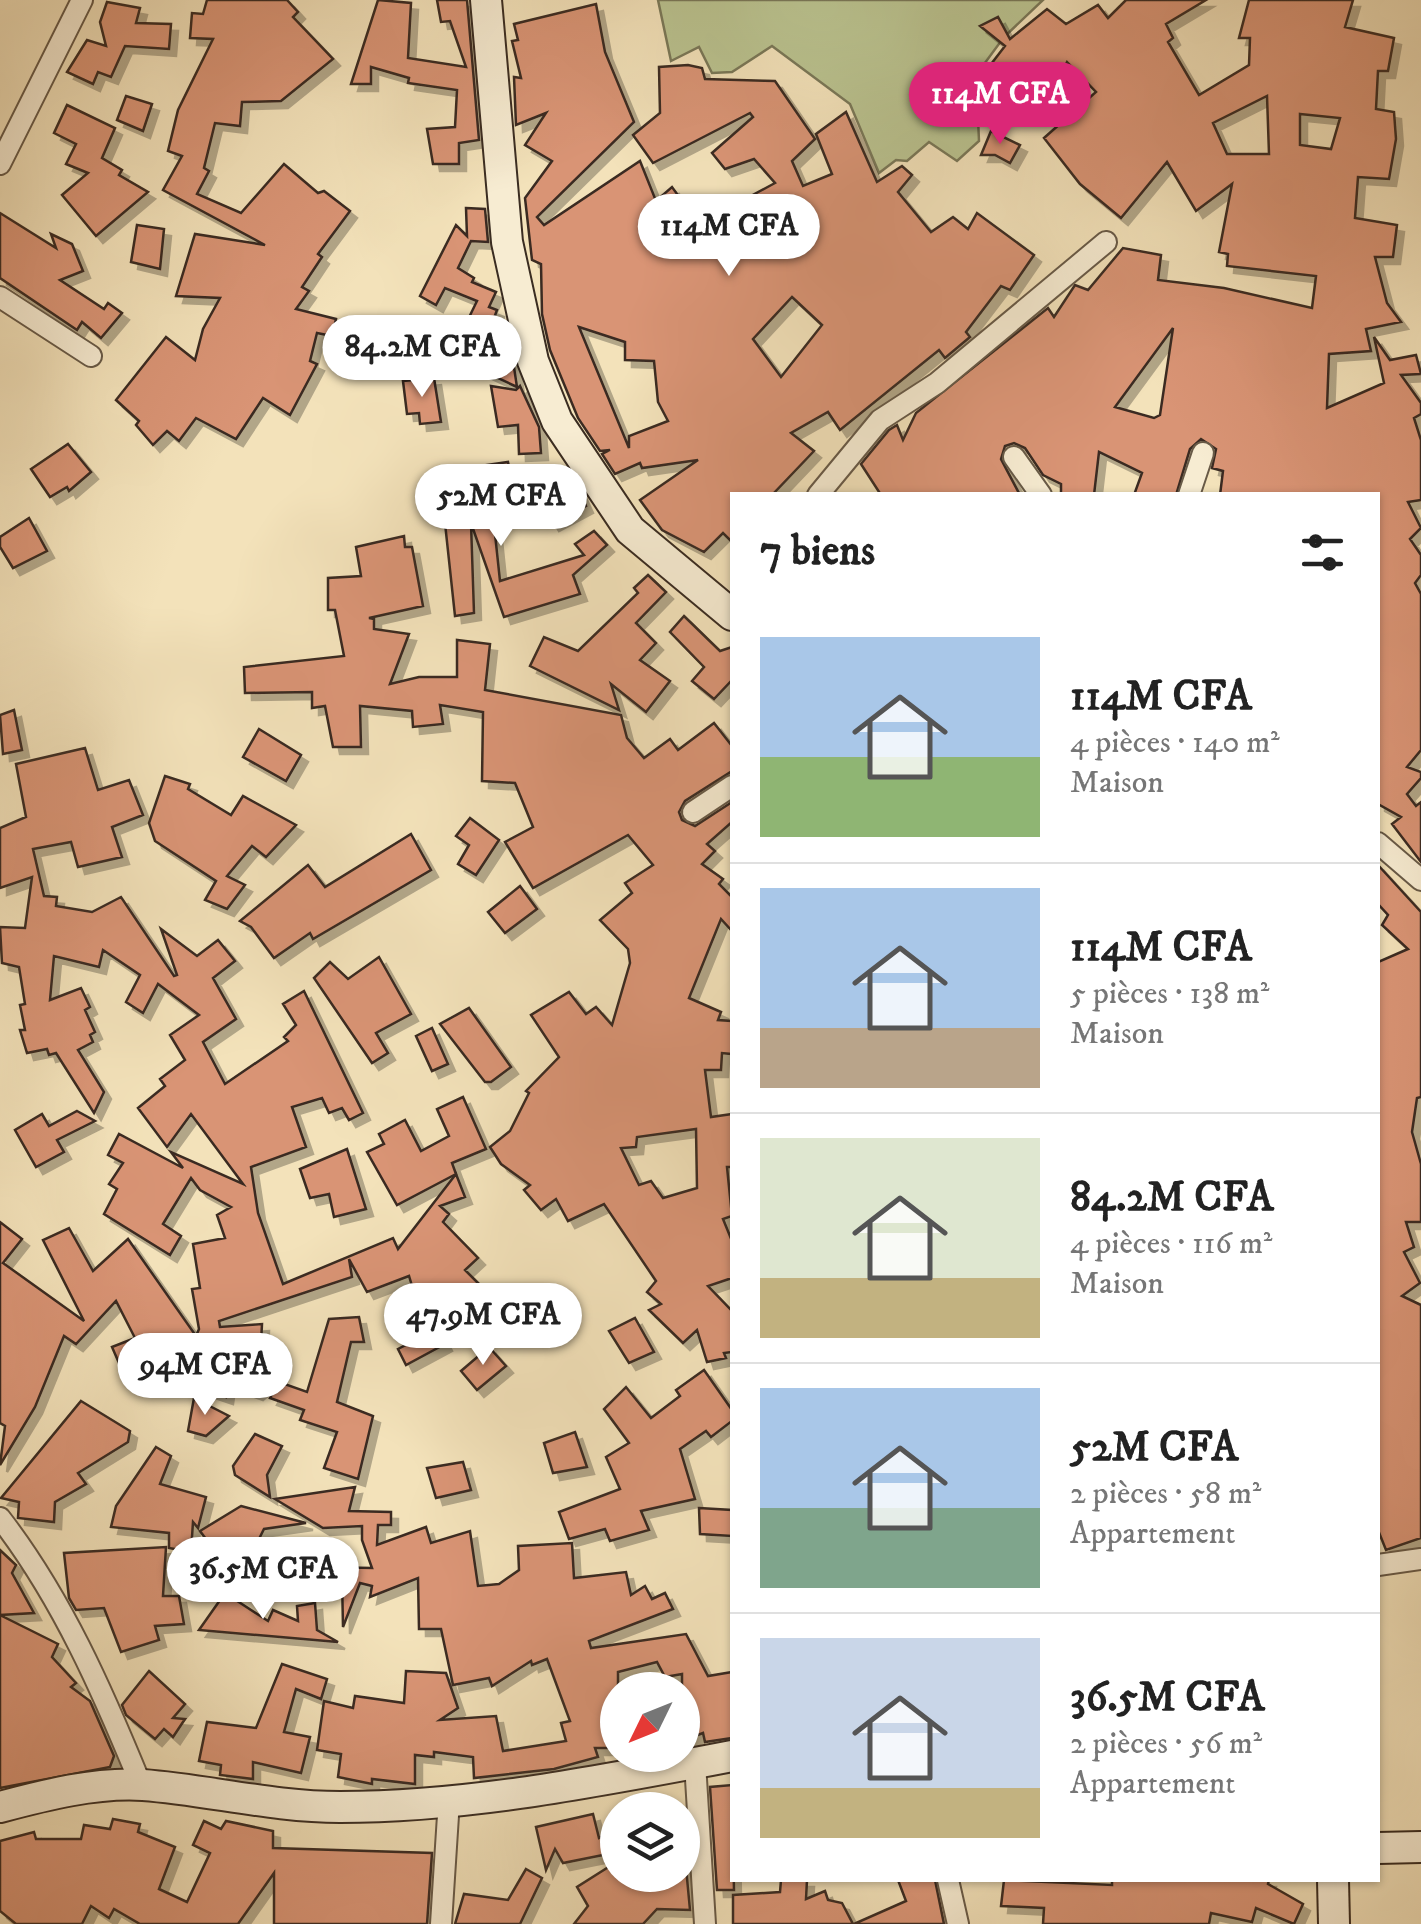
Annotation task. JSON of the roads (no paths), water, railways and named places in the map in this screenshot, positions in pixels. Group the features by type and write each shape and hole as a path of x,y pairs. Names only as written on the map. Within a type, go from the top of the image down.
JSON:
{"street":[{"path":"0,164 82,0"},
{"path":"486,0 507,242 533,362 558,421 630,530 730,613"},
{"path":"820,492 880,420 936,383 1106,242"},
{"path":"0,297 91,356"},
{"path":"1190,492 1203,453"},
{"path":"1014,457 1039,492"},
{"path":"694,812 730,787"},
{"path":"1380,845 1421,880"},
{"path":"0,1518 50,1592 100,1684 141,1785"},
{"path":"1380,1565 1421,1560"},
{"path":"700,1762 730,1756"},
{"path":"0,1807 58,1793 141,1785 334,1807 524,1793 644,1772"},
{"path":"696,1772 705,1924"},
{"path":"441,1924 450,1800"},
{"path":"1380,1848 1421,1847"},
{"path":"948,1882 958,1924"},
{"path":"1333,1882 1334,1924"}]}
